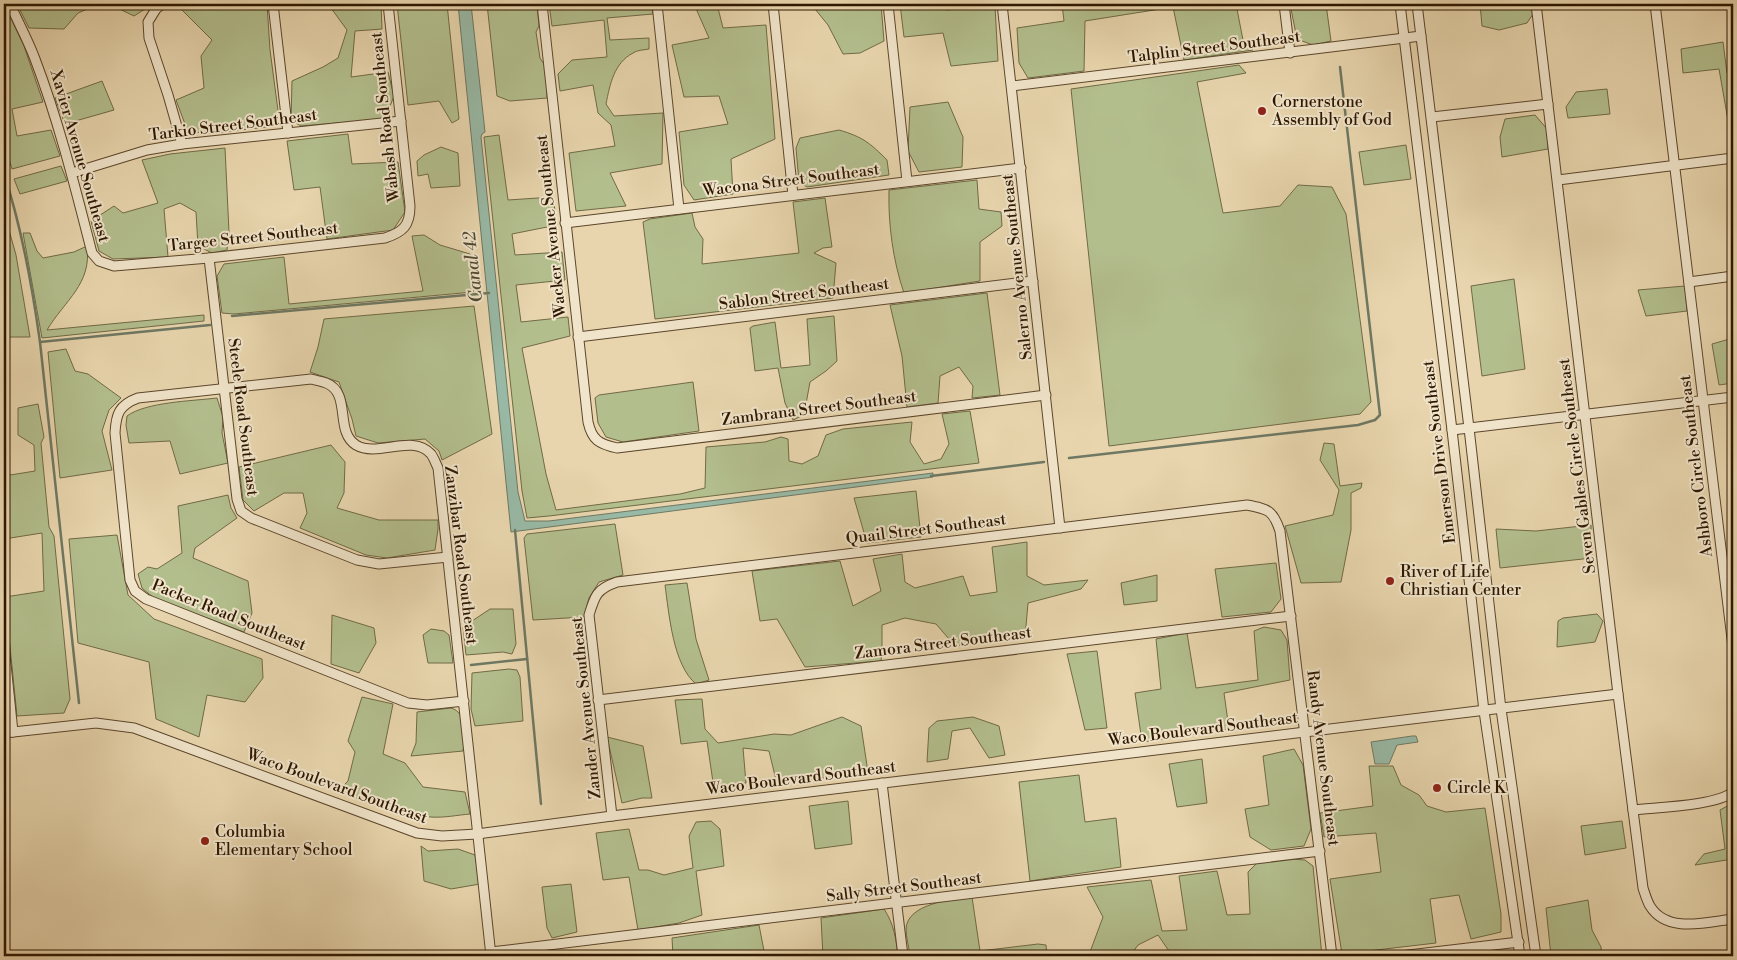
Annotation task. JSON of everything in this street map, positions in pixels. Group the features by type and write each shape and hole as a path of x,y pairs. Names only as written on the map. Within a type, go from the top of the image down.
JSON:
{"street":[{"name":"Xavier Avenue Southeast","path":"10,4 34,57 56,120 72,173 92,253 99,261"},
{"path":"162,4 156,8 148,22 149,38 182,144"},
{"path":"273,4 288,133"},
{"name":"Wabash Road Southeast","path":"388,4 410,206 410,218 406,226"},
{"name":"Wacker Avenue Southeast","path":"542,4 588,422 590,434 597,441"},
{"path":"657,4 679,209"},
{"path":"773,4 793,195"},
{"path":"888,4 907,181"},
{"name":"Salerno Avenue Southeast","path":"1002,4 1060,528"},
{"path":"1284,4 1290,53"},
{"name":"Emerson Drive Southeast","path":"1400,4 1484,711 1520,956"},
{"name":"Emerson Drive Southeast","path":"1417,4 1432,117 1501,709 1536,956"},
{"name":"Seven Gables Circle Southeast","path":"1536,4 1618,694 1643,888 1650,906 1661,919 1677,924 1733,919"},
{"name":"Ashboro Circle Southeast","path":"1655,4 1733,647"},
{"name":"Talplin Street Southeast","path":"1012,86 1420,36"},
{"path":"1432,117 1548,104"},
{"name":"Tarkio Street Southeast","path":"72,173 139,152 182,144 401,121"},
{"path":"1558,180 1733,158"},
{"name":"Wacona Street Southeast","path":"565,223 1021,168"},
{"name":"Targee Street Southeast","path":"99,261 114,266 209,258 385,238 396,234 406,226"},
{"name":"Steele Road Southeast","path":"209,258 237,499 241,511 251,518 357,560 379,564 448,557"},
{"path":"1689,282 1733,276"},
{"name":"Sablon Street Southeast","path":"578,337 1033,281"},
{"name":"Zanzibar Road Southeast","path":"122,406 138,398 311,379 325,382 334,388 341,401 344,427 347,435 356,445 370,449 409,446 420,448 430,454 438,468 491,954"},
{"name":"Zambrana Street Southeast","path":"597,441 606,446 617,448 1046,395"},
{"path":"1452,430 1733,397"},
{"name":"Packer Road Southeast","path":"122,406 116,418 114,433 130,580 135,591 146,599 408,703 427,705 464,701"},
{"name":"Quail Street Southeast","path":"594,597 604,587 617,582 1247,505 1266,508"},
{"name":"Randy Avenue Southeast","path":"1266,508 1275,518 1280,531 1332,956"},
{"name":"Zander Avenue Southeast","path":"594,597 589,614 612,816"},
{"name":"Zamora Street Southeast","path":"598,700 1291,616"},
{"path":"4,645 8,732"},
{"name":"Waco Boulevard Southeast","path":"8,732 96,723 134,728 417,833 442,836 477,834 1618,694"},
{"path":"882,783 904,956"},
{"path":"1633,810 1707,801 1727,797 1733,792"},
{"name":"Sally Street Southeast","path":"491,954 1320,851"},
{"path":"1400,956 1519,942"}],"shaded area":[{"path":"4,4 24,46 43,102 12,109 17,136 51,130 60,156 12,169 4,143"},
{"path":"17,4 99,4 78,13 64,29 29,28"},
{"path":"109,4 142,4 145,9 134,16"},
{"path":"181,4 267,4 270,50 279,118 267,127 213,133 188,132 176,100 204,88 201,56 212,40 178,6"},
{"path":"328,4 381,4 382,29 355,31 351,77 388,72 394,96 385,119 301,126 291,120 292,81 338,58 347,30"},
{"path":"397,4 447,4 459,119 452,123 439,101 408,105"},
{"path":"458,4 471,4 485,132 481,137 518,492 525,521 549,521 933,473 933,477 511,532"},
{"path":"487,4 537,4 539,26 536,32 540,58 547,69 547,98 510,101 497,96"},
{"path":"549,4 652,4 653,14 607,18 610,40 649,38 649,49 635,52 621,62 611,82 606,104 614,116 663,113 662,164 610,173 626,206 576,211 569,153 615,146 611,125 598,113 593,85 560,91 558,74 572,60 607,57 604,20 552,26"},
{"path":"694,4 717,4 723,28 766,25 775,139 731,159 733,194 694,200 684,185 679,132 728,124 719,96 684,97 672,45 709,38"},
{"path":"811,4 881,4 884,41 860,53 843,54 828,25"},
{"path":"900,4 945,4 946,10 995,6 998,61 951,66 943,33 904,37"},
{"path":"1062,4 1236,4 1243,40 1253,50 1184,60 1173,7 1085,21 1084,71 1028,78 1019,63 1017,28 1064,21"},
{"path":"1290,4 1326,4 1331,41 1313,45 1297,39"},
{"path":"1480,4 1530,4 1533,14 1527,23 1499,30 1482,26"},
{"path":"1723,42 1727,73 1733,73 1733,149 1719,69 1683,73 1681,49"},
{"path":"1239,65 1246,73 1197,82 1223,213 1280,206 1298,185 1332,187 1346,214 1371,402 1360,414 1109,446 1071,89"},
{"path":"102,81 114,110 65,124 55,98"},
{"path":"1607,89 1610,114 1568,118 1566,107 1576,92"},
{"path":"948,102 963,137 962,167 919,172 908,151 910,107"},
{"path":"1535,115 1547,129 1548,149 1502,157 1500,137 1505,119"},
{"path":"839,130 866,141 876,149 887,160 889,175 807,187 799,182 796,148 800,138"},
{"path":"348,134 352,164 398,162 405,212 393,230 327,239 320,187 294,190 287,141"},
{"path":"499,135 508,200 553,197 557,225 512,234 515,255 562,252 565,280 516,285 521,322 568,317 570,336 522,348 546,474 556,510 680,494 705,488 706,447 765,442 781,437 788,439 789,461 802,464 818,456 826,435 843,429 912,422 910,442 924,464 941,459 949,444 942,414 970,411 979,463 527,518 522,491 484,137"},
{"path":"1406,145 1411,179 1364,185 1359,152"},
{"path":"441,147 458,153 460,186 431,188 428,174 418,176 417,161 424,155"},
{"path":"225,148 229,232 227,250 212,253 198,246 196,212 180,203 164,209 168,257 113,259 99,251 91,221 114,206 123,213 158,203 142,160 170,154"},
{"path":"61,166 67,181 20,194 14,179"},
{"path":"977,180 979,209 1001,212 1002,226 980,242 980,281 904,293 892,242 889,190"},
{"path":"825,198 832,247 823,248 814,253 836,263 833,298 655,319 643,222 650,219 692,213 695,227 703,239 702,264 799,253 793,202"},
{"path":"4,212 16,255 30,337 4,337"},
{"path":"23,233 30,233 37,251 43,258 74,252 87,246 85,271 81,281 76,291 47,330 204,315 204,321 42,338"},
{"path":"424,235 440,245 470,254 477,283 473,292 234,314 222,313 217,276 224,264 284,257 289,304 423,291 412,236"},
{"path":"1514,279 1525,369 1482,376 1471,286"},
{"path":"1685,286 1687,311 1646,316 1638,290"},
{"path":"987,293 1000,395 972,398 973,386 959,367 940,376 938,403 907,407 902,356 890,305"},
{"path":"474,306 492,434 442,460 439,451 425,439 378,443 356,436 339,382 310,372 324,319"},
{"path":"834,316 837,361 810,382 804,415 793,420 785,403 778,368 755,371 750,328 775,322 781,368 810,365 807,319"},
{"path":"1733,338 1733,383 1719,385 1712,344"},
{"path":"66,349 75,371 88,374 121,398 109,410 102,431 112,470 60,478 48,352"},
{"path":"693,382 699,431 623,442 606,437 598,423 595,398 599,395"},
{"path":"217,398 223,417 222,433 228,463 180,474 170,441 129,443 126,425 127,416 135,411 157,405"},
{"path":"38,404 44,437 41,443 49,527 54,536 70,699 64,713 17,716 5,597 44,591 42,533 4,539 4,476 35,471 34,445 18,435 18,408"},
{"path":"1324,443 1334,444 1340,486 1362,483 1361,488 1351,493 1351,530 1341,582 1301,583 1285,526 1333,515 1339,490 1320,460"},
{"path":"331,445 345,462 344,493 337,508 379,520 438,520 435,550 387,558 366,555 300,528 307,513 303,493 284,493 254,511 243,500 239,467"},
{"path":"916,491 921,537 867,543 854,498"},
{"path":"228,495 231,508 237,518 195,548 193,558 248,581 252,613 244,632 154,598 142,588 138,574 148,567 157,569 182,553 178,506"},
{"path":"615,524 623,575 599,582 589,598 584,617 533,620 524,538 527,534"},
{"path":"1591,525 1592,558 1500,568 1496,529 1536,531"},
{"path":"117,535 128,595 154,619 262,659 263,678 245,702 207,695 199,737 156,719 149,662 78,643 69,539"},
{"path":"1027,542 1027,576 1044,585 1088,580 1081,589 1028,603 1025,637 955,646 936,624 905,618 882,625 881,661 805,667 777,619 760,621 752,571 840,561 853,606 881,591 873,559 902,554 905,582 915,588 963,576 970,596 997,592 992,547"},
{"path":"1276,563 1281,599 1271,612 1222,617 1215,569"},
{"path":"1157,575 1157,601 1124,605 1121,583"},
{"path":"687,583 696,639 709,680 696,684 682,665 677,652 665,585"},
{"path":"490,609 513,609 516,644 512,654 503,652 466,655 463,627"},
{"path":"1597,614 1603,621 1595,642 1557,647 1558,621 1563,618"},
{"path":"332,615 374,628 376,643 359,673 331,664"},
{"path":"1264,627 1281,630 1287,640 1290,680 1224,693 1229,729 1142,742 1135,693 1161,689 1156,639 1187,633 1196,688 1258,680 1254,631"},
{"path":"431,629 444,631 449,635 453,663 428,663 423,635"},
{"path":"1097,651 1107,728 1085,730 1067,654"},
{"path":"509,669 517,670 520,677 523,721 475,726 471,709 472,673"},
{"path":"362,697 393,704 383,754 405,763 423,787 465,792 470,814 436,817 410,814 370,803 339,790 348,781 355,752 348,741"},
{"path":"702,699 705,729 718,743 774,734 791,735 842,717 861,726 868,772 777,784 769,751 743,748 746,783 714,789 707,741 681,744 675,700"},
{"path":"451,708 460,714 464,726 463,751 411,756 416,743 417,712"},
{"path":"973,717 999,726 1005,755 989,758 970,728 952,731 948,759 927,762 929,728 937,721"},
{"path":"1416,736 1418,742 1397,745 1389,764 1375,764 1371,742"},
{"path":"607,737 643,746 652,798 642,798 622,803"},
{"path":"1294,749 1303,765 1311,829 1304,846 1271,850 1250,837 1245,809 1269,805 1263,756"},
{"path":"1202,759 1207,803 1177,807 1169,764"},
{"path":"1369,766 1393,766 1401,785 1419,795 1427,806 1446,812 1485,808 1501,914 1501,932 1471,939 1459,895 1430,899 1436,943 1342,954 1330,879 1381,872 1376,833 1324,837 1320,813 1373,806"},
{"path":"1079,775 1085,822 1116,818 1121,867 1030,881 1019,782"},
{"path":"848,801 852,844 815,849 809,806"},
{"path":"1733,803 1733,859 1695,865 1704,854 1725,849 1720,810"},
{"path":"711,821 720,829 724,866 696,871 702,915 679,923 638,930 629,877 603,880 596,833 629,829 639,870 648,870 664,875 693,868 689,836 696,822"},
{"path":"1622,821 1626,848 1585,855 1581,826"},
{"path":"421,846 428,851 458,849 475,855 480,884 451,889 424,881"},
{"path":"1291,859 1305,860 1313,866 1322,956 1170,956 1169,951 1158,935 1138,945 1130,956 1097,956 1090,952 1103,917 1087,887 1151,880 1162,931 1187,930 1179,876 1217,871 1227,915 1250,914 1248,872 1257,863"},
{"path":"571,884 577,932 552,938 547,928 542,887"},
{"path":"972,897 980,951 1038,944 1046,945 1047,956 910,956 906,929 908,920 914,913 943,901"},
{"path":"1588,900 1592,930 1601,947 1602,956 1551,956 1546,908"},
{"path":"884,909 892,926 898,956 823,956 821,918"},
{"path":"759,925 765,956 673,956 672,938"},
{"path":"597,951 597,956 578,956 577,952"}],"waterway":[{"path":"1069,458 1358,425 1375,420 1380,415 1340,67"},
{"path":"4,174 16,215 34,299 79,703"},
{"name":"Canal 42","path":"232,316 489,293"},
{"path":"40,342 210,325"},
{"path":"931,476 1044,462"},
{"path":"515,530 541,804"},
{"path":"471,665 527,659"}],"place":[{"name":"Cornerstone Assembly of God","path":"1262,111"},
{"name":"River of Life Christian Center","path":"1390,581"},
{"name":"Circle K","path":"1437,788"},
{"name":"Columbia Elementary School","path":"205,841"}]}
